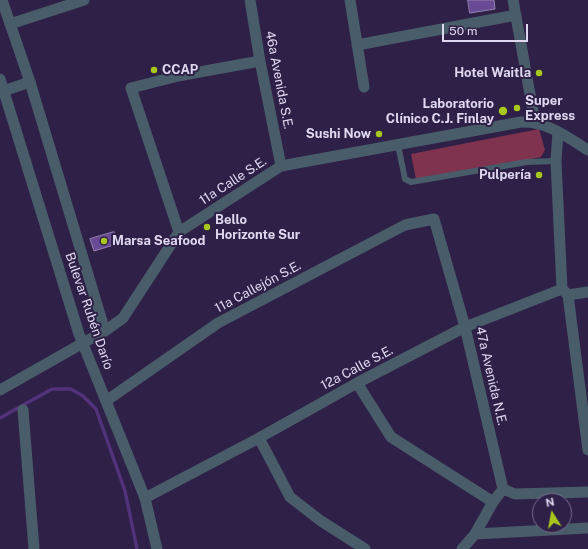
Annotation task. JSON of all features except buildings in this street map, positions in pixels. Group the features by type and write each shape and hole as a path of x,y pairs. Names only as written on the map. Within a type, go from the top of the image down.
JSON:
{"street":[{"name":"Bulevar Rubén Darío","path":"2,0 30,82 105,331"},
{"path":"10,24 84,0"},
{"name":"46a Avenida S.E.","path":"250,0 260,61 281,166"},
{"path":"350,0 364,87"},
{"path":"512,0 535,122"},
{"path":"357,45 516,15"},
{"path":"179,232 131,88 178,76 260,61"},
{"name":"Bulevar Rubén Darío","path":"0,79 2,91 83,343 145,498 157,549"},
{"path":"2,91 30,82"},
{"name":"11a Calle S.E.","path":"0,390 105,331 122,318 179,232 281,166 521,122 535,122 558,132 588,150"},
{"path":"558,132 556,161 565,292 588,450"},
{"name":"47a Avenida N.E.","path":"434,219 465,327 503,489"},
{"name":"11a Callejón S.E.","path":"106,401 218,324 405,226 434,219"},
{"name":"12a Calle S.E.","path":"145,498 259,438 357,383 465,327 565,292 588,292"},
{"path":"357,383 391,437 493,502"},
{"path":"23,410 34,549"},
{"path":"259,438 290,497 321,521 365,549"},
{"path":"462,549 475,534 493,502 503,489 515,494 588,492"},
{"path":"475,534 588,528"}],"lane":[{"path":"398,145 405,179 411,182 527,162 556,161"}],"shaded area":[{"path":"539,129 545,150 541,157 425,181 416,179 411,154"}],"waterway":[{"path":"0,418 52,389 71,389 83,396 96,409 125,491 137,549"}],"place":[{"name":"CCAP","path":"154,70"},
{"name":"Hotel Waitla","path":"539,73"},
{"name":"Super Express","path":"517,108"},
{"name":"Laboratorio Clínico C.J. Finlay","path":"503,111"},
{"name":"Sushi Now","path":"379,134"},
{"name":"Pulpería","path":"539,175"},
{"name":"Bello Horizonte Sur","path":"207,227"},
{"name":"Marsa Seafood","path":"104,241"}]}
